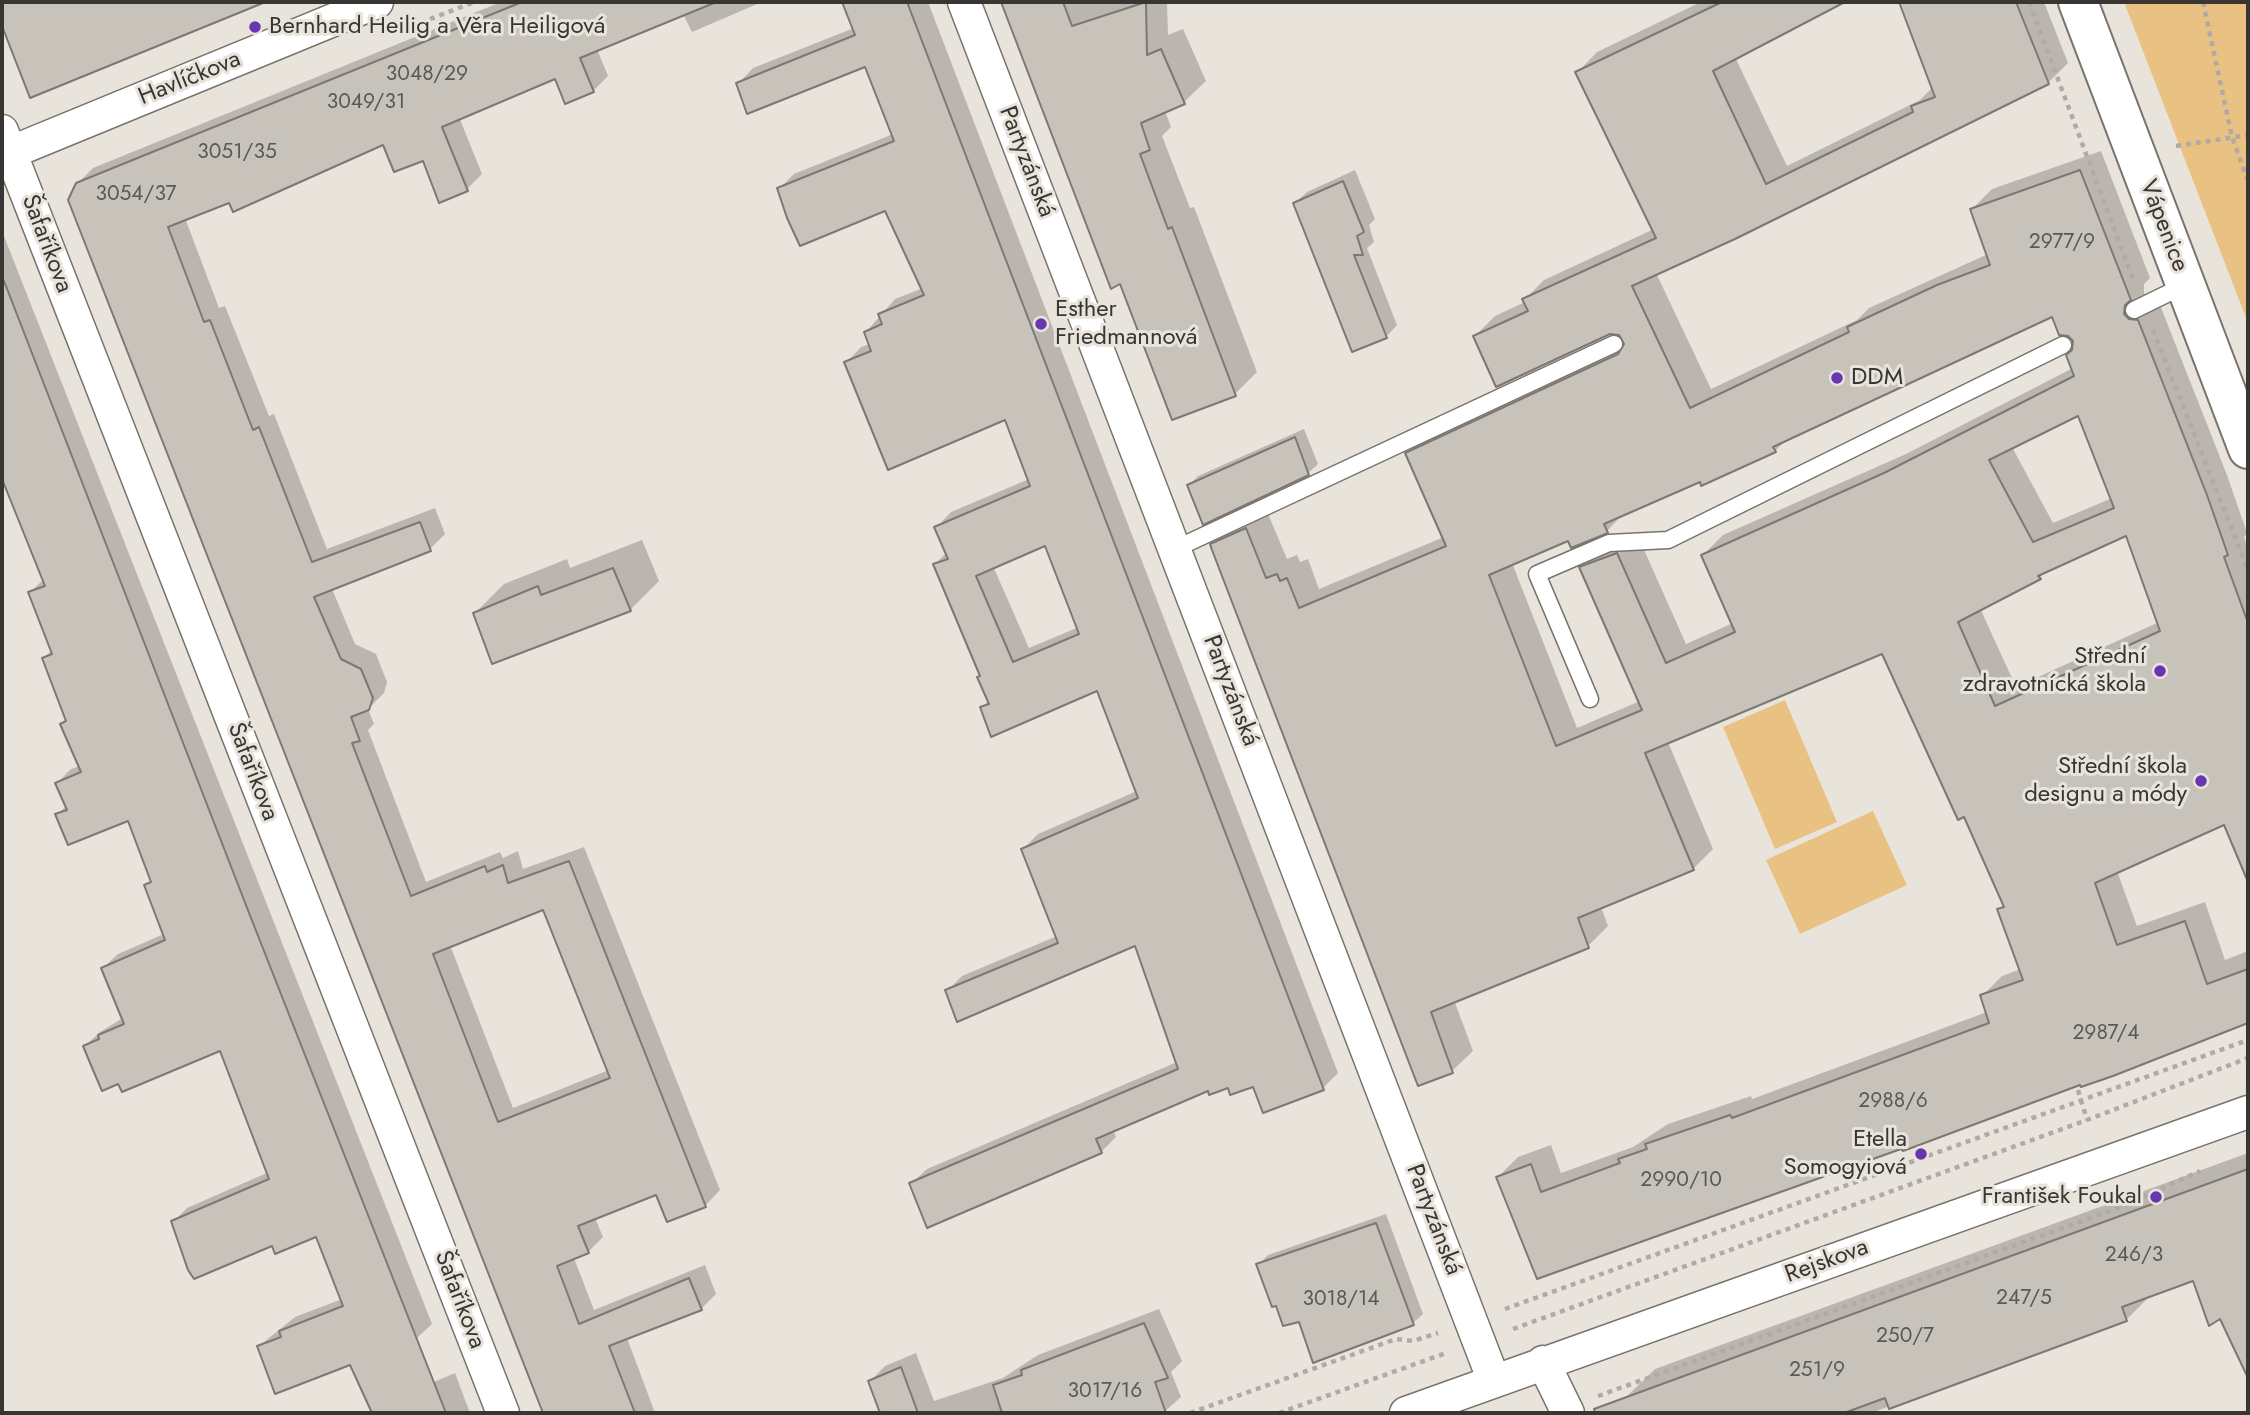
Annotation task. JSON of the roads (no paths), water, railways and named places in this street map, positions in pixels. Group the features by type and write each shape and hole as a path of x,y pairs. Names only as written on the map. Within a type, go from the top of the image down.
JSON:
{"main road":[{"name":"Vápenice","path":"2078,2 2248,449"}],"street":[{"name":"Havlíčkova","path":"5,147 377,2"},
{"name":"Partyzánská","path":"964,2 1494,1381"},
{"name":"Šafaříkova","path":"5,147 503,1413"},
{"name":"Rejskova","path":"1406,1413 2248,1112"},
{"path":"1543,1362 1567,1410"}],"lane":[{"path":"2134,310 2185,285"},
{"path":"1175,549 1614,344"},
{"path":"1590,699 1537,574 1609,543 1668,540 2063,345"}],"place":[{"name":"Bernhard Heilig a Věra Heiligová","path":"255,27"},
{"name":"Esther Friedmannová","path":"1041,324"},
{"name":"DDM","path":"1837,378"},
{"name":"Střední zdravotnícká škola","path":"2160,671"},
{"name":"Střední škola designu a módy","path":"2201,781"},
{"name":"Etella Somogyiová","path":"1921,1154"},
{"name":"František Foukal","path":"2156,1197"}]}
